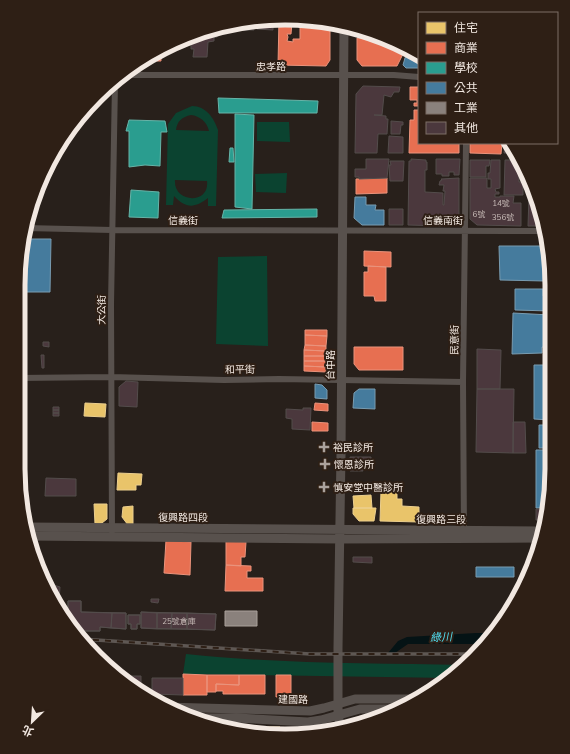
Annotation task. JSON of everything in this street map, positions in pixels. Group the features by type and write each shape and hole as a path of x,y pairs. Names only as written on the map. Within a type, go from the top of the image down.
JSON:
{"main road":[{"name":"台中路","path":"340,723 338,704 344,32"},
{"name":"復興路四段","path":"32,527 112,532 340,534"},
{"name":"復興路三段","path":"340,534 464,534 537,531"},
{"name":"復興路四段","path":"34,536 112,532"},
{"name":"復興路三段","path":"464,534 535,538"},
{"name":"建國路","path":"182,707 310,711 361,698 406,699"},
{"path":"226,722 308,722 360,709 384,709"}],"street":[{"name":"忠孝路","path":"133,75 394,75 418,77"},
{"name":"大公街","path":"112,532 111,378 115,89"},
{"name":"民意街","path":"464,534 463,382 466,144"},
{"name":"信義街","path":"31,228 112,230 342,230"},
{"name":"信義南街","path":"342,230 539,231"},
{"name":"和平街","path":"25,378 463,382"},
{"path":"213,708 215,719"}],"green space":[{"path":"192,106 201,108 212,117 218,130 216,206 208,206 208,198 199,204 191,206 183,203 174,196 173,205 166,205 168,124 176,113","holes":["191,115 203,120 209,131 176,130 180,120","175,180 207,181 206,189 203,194 198,197 185,197 176,188"]},
{"path":"257,122 289,122 290,142 257,141"},
{"path":"287,173 286,193 256,192 255,174"},
{"path":"267,256 268,346 216,344 218,257"},
{"path":"186,654 256,660 455,665 439,678 183,674"}],"water":[{"name":"綠川","path":"486,633 477,644 408,644 395,653 388,653 398,641 407,637"}],"building: 住宅":[{"path":"85,403 106,404 105,417 84,416"},
{"path":"118,473 142,474 141,485 136,485 136,490 117,490"},
{"path":"381,491 397,491 397,499 402,499 402,506 419,507 419,522 380,521"},
{"path":"371,495 372,508 354,508 353,496"},
{"path":"94,504 107,504 107,519 102,523 95,524"},
{"path":"133,506 133,525 128,525 122,517 123,507"},
{"path":"353,508 376,508 374,521 359,521 353,514"},
{"path":"249,727 267,727 267,728"},
{"path":"268,727 280,727 280,729"}],"building: 商業":[{"path":"279,25 292,25 291,34 287,34 287,41 293,42 293,39 300,39 300,26 330,29 330,60 326,66 278,65"},
{"path":"357,38 369,39 403,54 397,66 362,66 357,60"},
{"path":"161,57 161,61 157,61 157,59"},
{"path":"410,87 418,87 418,106 414,106 414,103 417,103 417,100 410,100"},
{"path":"414,110 418,110 418,144 459,144 459,153 409,153 410,120 414,120"},
{"path":"470,144 502,144 501,154 470,153"},
{"path":"387,178 387,193 356,194 356,179"},
{"path":"364,251 391,252 391,267 364,266"},
{"path":"368,266 386,267 386,301 375,301 374,296 364,296 364,272 368,272"},
{"path":"305,330 327,330 327,336 305,335"},
{"path":"305,335 327,336 326,346 305,345"},
{"path":"305,345 326,346 326,351 304,350"},
{"path":"354,347 403,347 403,370 359,370 354,364"},
{"path":"304,350 326,351 326,356 304,356"},
{"path":"304,356 326,356 326,361 304,361"},
{"path":"304,361 326,361 326,367 304,366"},
{"path":"304,366 326,367 326,372 304,371"},
{"path":"315,403 328,404 328,411 314,410"},
{"path":"312,422 328,423 328,431 312,431"},
{"path":"166,540 191,542 190,575 164,573"},
{"path":"226,541 246,542 245,557 241,557 241,566 226,565"},
{"path":"226,565 251,566 251,571 247,571 247,578 263,578 263,591 225,591"},
{"path":"183,674 207,675 207,695 183,695"},
{"path":"207,675 239,675 239,685 216,684 216,692 207,692"},
{"path":"239,675 265,675 265,694 223,694 223,691 216,691 216,684 239,685"},
{"path":"276,675 291,675 291,697 276,697"}],"building: 學校":[{"path":"218,98 318,101 317,113 219,113"},
{"path":"235,114 254,115 252,209 235,207"},
{"path":"129,120 165,121 167,132 161,132 160,166 145,165 129,167 129,131 126,131"},
{"path":"230,148 233,148 234,162 229,162"},
{"path":"131,190 159,192 158,218 129,217"},
{"path":"317,209 317,217 222,218 224,210"}],"building: 公共":[{"path":"406,55 418,62 418,68 406,68 403,65"},
{"path":"355,197 366,197 366,205 376,205 375,210 384,210 384,225 362,225 354,218"},
{"path":"29,239 51,239 50,292 25,292"},
{"path":"499,246 542,246 545,281 500,280"},
{"path":"515,289 543,289 543,296 545,296 545,311 515,310"},
{"path":"513,313 545,315 545,347 542,347 542,353 512,354"},
{"path":"534,365 545,365 545,420 534,419"},
{"path":"315,384 322,385 327,390 327,399 315,398"},
{"path":"359,389 375,389 375,409 353,408 354,393"},
{"path":"539,425 545,425 545,448 539,448"},
{"path":"536,450 545,450 543,503 542,508 536,508"},
{"path":"476,567 514,567 514,577 476,577"}],"building: 工業":[{"path":"225,611 257,611 257,626 225,626"}],"building: 其他":[{"path":"273,26 273,30 257,29 257,27"},
{"path":"254,27 254,30 234,30"},
{"path":"218,34 217,37 214,37 214,41 208,42 207,57 193,57 194,49 191,49 191,44 193,44 193,42 201,39"},
{"path":"363,86 400,87 399,92 394,92 391,97 384,95 382,115 374,115 386,116 386,119 388,119 387,134 378,134 377,153 355,153 356,94"},
{"path":"391,121 403,122 403,125 401,125 400,134 391,134"},
{"path":"389,136 403,137 403,153 388,153"},
{"path":"505,147 509,153 504,153"},
{"path":"366,159 389,159 387,178 359,179 359,177 355,177 355,169 366,169"},
{"path":"411,159 426,160 427,170 425,170 425,192 443,193 443,205 445,191 443,191 444,185 439,185 440,181 442,180 441,179 459,178 459,219 454,223 443,223 443,226 408,225 409,161 411,161"},
{"path":"436,159 460,159 459,175 454,175 454,172 449,172 449,176 436,174"},
{"path":"470,160 490,160 489,166 486,166 486,177 470,177"},
{"path":"491,160 500,160 500,188 495,189 496,192 499,192 499,194 495,194 495,197 514,196 513,203 521,203 521,226 477,225 470,219 470,178 487,178 487,188 491,188 491,179 488,179 488,173 490,173"},
{"path":"505,160 513,160 520,174 519,182 523,182 523,195 504,195"},
{"path":"390,161 404,161 403,181 390,181"},
{"path":"529,196 538,226 528,226"},
{"path":"389,209 403,209 403,225 389,225"},
{"path":"43,342 49,342 49,347 43,346"},
{"path":"477,349 501,350 500,389 477,389"},
{"path":"41,355 44,355 44,368 42,368"},
{"path":"126,381 138,382 137,407 119,406 119,387"},
{"path":"477,389 514,389 513,453 476,452"},
{"path":"53,407 59,407 59,410 53,410"},
{"path":"303,408 311,408 310,430 292,429 292,419 286,418 286,409 303,410"},
{"path":"53,410 59,410 59,413 53,413"},
{"path":"53,413 59,413 59,416 53,416"},
{"path":"513,422 525,422 526,453 513,453"},
{"path":"350,457 371,457 371,468 363,468 363,471 350,471"},
{"path":"46,478 76,479 76,496 45,496"},
{"path":"536,509 542,509 540,520 536,520"},
{"path":"353,557 372,557 372,563 353,562"},
{"path":"52,585 60,587 59,597"},
{"path":"151,599 159,599 158,603 151,602"},
{"path":"68,601 81,601 81,612 126,613 126,629 100,627 100,631 81,630 68,611"},
{"path":"68,601 81,601 81,612 112,613 111,628 100,627 100,631 81,630 68,611"},
{"path":"141,612 216,614 215,630 141,628"},
{"path":"141,612 157,613 157,629 141,628"},
{"path":"112,613 126,613 126,629 111,628"},
{"path":"157,613 172,613 171,629 157,629"},
{"path":"172,613 187,613 187,629 171,629"},
{"path":"187,613 216,614 215,630 187,629"},
{"path":"128,615 140,615 140,624 137,624 137,629 131,629 131,624 128,624"},
{"path":"128,615 140,615 140,624 137,624 137,629 131,629 131,624 128,624"},
{"path":"129,676 141,676 141,685"},
{"path":"152,678 183,678 183,695 155,694 152,692"}],"railway":[{"path":"90,640 310,654 468,654"}],"place":[{"name":"裕民診所","path":"324,447"},
{"name":"懷恩診所","path":"325,464"},
{"name":"慎安堂中醫診所","path":"324,487"}]}
